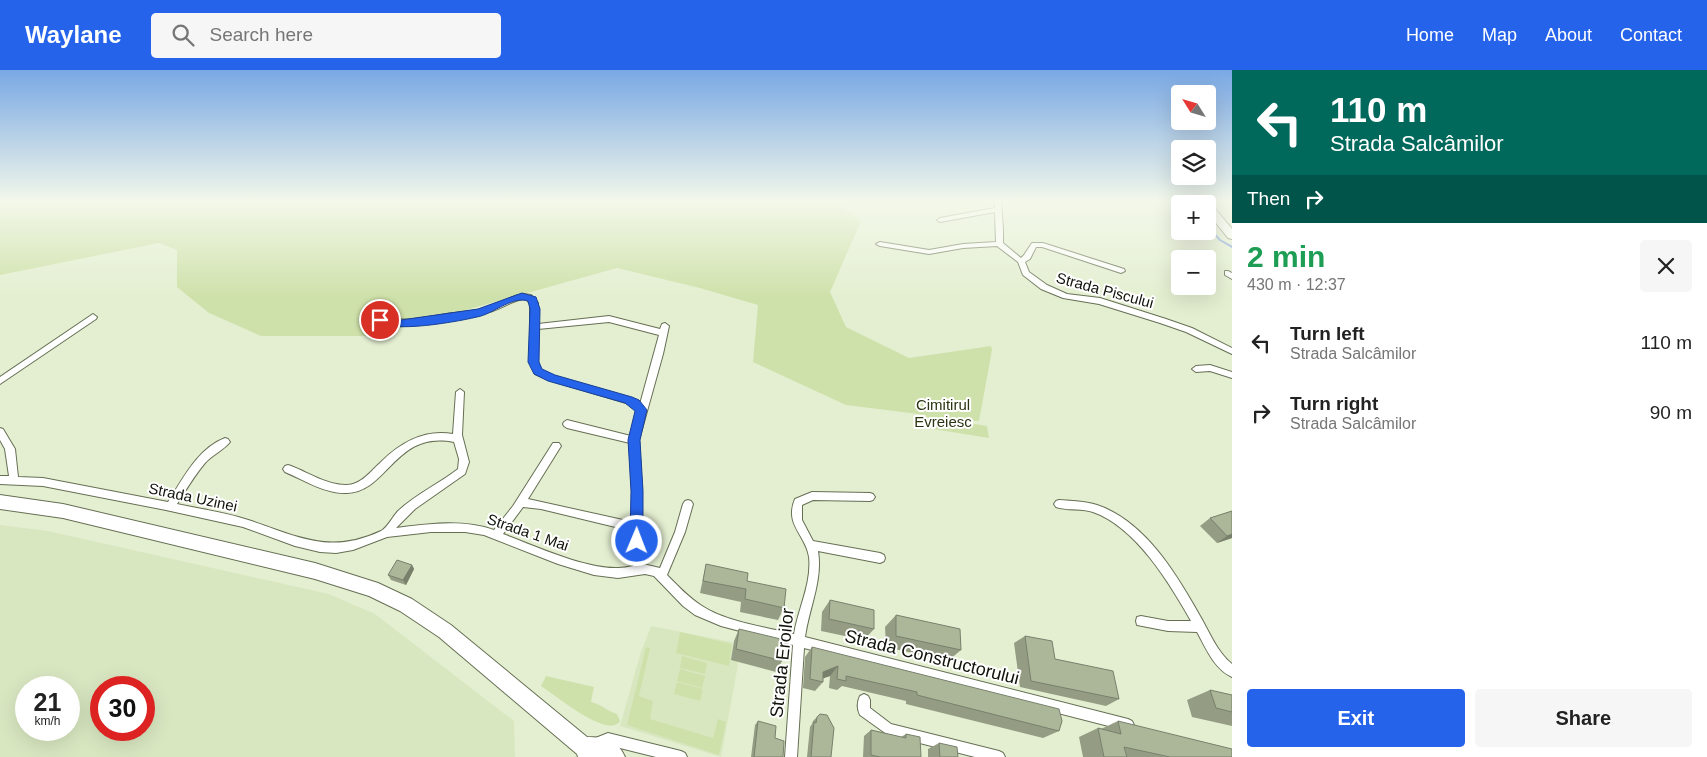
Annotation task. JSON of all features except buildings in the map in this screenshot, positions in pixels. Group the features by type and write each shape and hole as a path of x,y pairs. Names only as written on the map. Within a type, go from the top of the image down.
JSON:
{"main road":[{"path":"0,502 63,512 306,568 372,590 406,605 446,632 586,752 603,747 615,757"}],"street":[{"path":"880,244 929,252 964,246 998,244 999,233"},
{"name":"Strada Piscului","path":"998,244 1021,261 1026,273 1033,280 1056,292 1066,296 1100,301 1163,321 1189,330 1232,351"},
{"path":"1021,261 1027,257 1034,245 1043,245 1121,271"},
{"path":"380,320 390,323 407,324 480,313 522,296 532,299 534,303 534,362 538,372 552,378 628,400 635,403 641,410"},
{"path":"0,380 93,317"},
{"path":"534,327 609,319 664,330 634,440 639,570 652,570 662,575 680,532 688,504"},
{"path":"1196,369 1210,368 1232,375"},
{"path":"387,533 391,525 409,506 462,471 465,464 458,439 460,392"},
{"path":"567,424 634,440"},
{"path":"0,432 10,449 14,480"},
{"path":"288,469 334,487 354,488 371,478 402,447 411,442 438,436 458,439"},
{"path":"170,507 201,459 211,450 225,442"},
{"path":"496,536 556,446"},
{"name":"Strada Uzinei","path":"0,480 43,482 170,507 243,523 295,541 320,547 336,548 353,545 375,536"},
{"name":"Strada Eroilor","path":"791,757 799,642 814,560 810,545 799,530 796,510 798,502 812,496 870,497"},
{"path":"520,502 542,505 637,528"},
{"path":"1059,504 1095,509 1126,527 1140,538 1167,574 1219,661 1232,671"},
{"name":"Strada 1 Mai","path":"375,536 387,533 454,527 484,531 594,570 618,574 639,570"},
{"path":"810,545 880,558"},
{"name":"Strada Constructorului","path":"662,575 687,602 708,616 799,642 1142,728"},
{"path":"1141,621 1168,626 1200,627"},
{"path":"864,700 864,711 873,719 888,729 918,742 999,757"},
{"path":"586,752 608,739 681,757"}],"shaded area":[{"path":"0,525 48,531 329,594 375,614 514,721 515,757 0,757"},
{"path":"651,626 732,642 738,665 721,757 620,726 640,655"}],"green space":[{"name":"Cimitirul Evreiesc","path":"0,233 856,233 830,292 846,327 909,358 991,346 992,350 979,421 962,420 963,422 987,426 989,438 927,428 926,415 846,405 753,362 758,305 700,288 617,268 372,336 261,336 209,313 177,287 177,250 159,243 0,275"},
{"path":"680,632 732,644 729,666 676,653"},
{"path":"646,647 650,648 639,696 653,701 650,719 713,738 718,719 726,722 719,755 627,725"},
{"path":"682,656 707,663 705,674 680,668"},
{"path":"680,669 705,676 702,688 677,681"},
{"path":"546,676 594,687 591,702 617,714 620,721 614,725 605,725 582,714 541,686"},
{"path":"677,682 703,689 700,701 674,694"}],"waterway":[{"path":"1216,236 1232,247"}],"route":[{"path":"380,320 401,324 422,322 462,314 480,313 493,309 516,297 522,296 532,299 535,309 533,335 534,362 538,372 552,378 628,400 635,403 641,410 634,440 637,541"}]}
